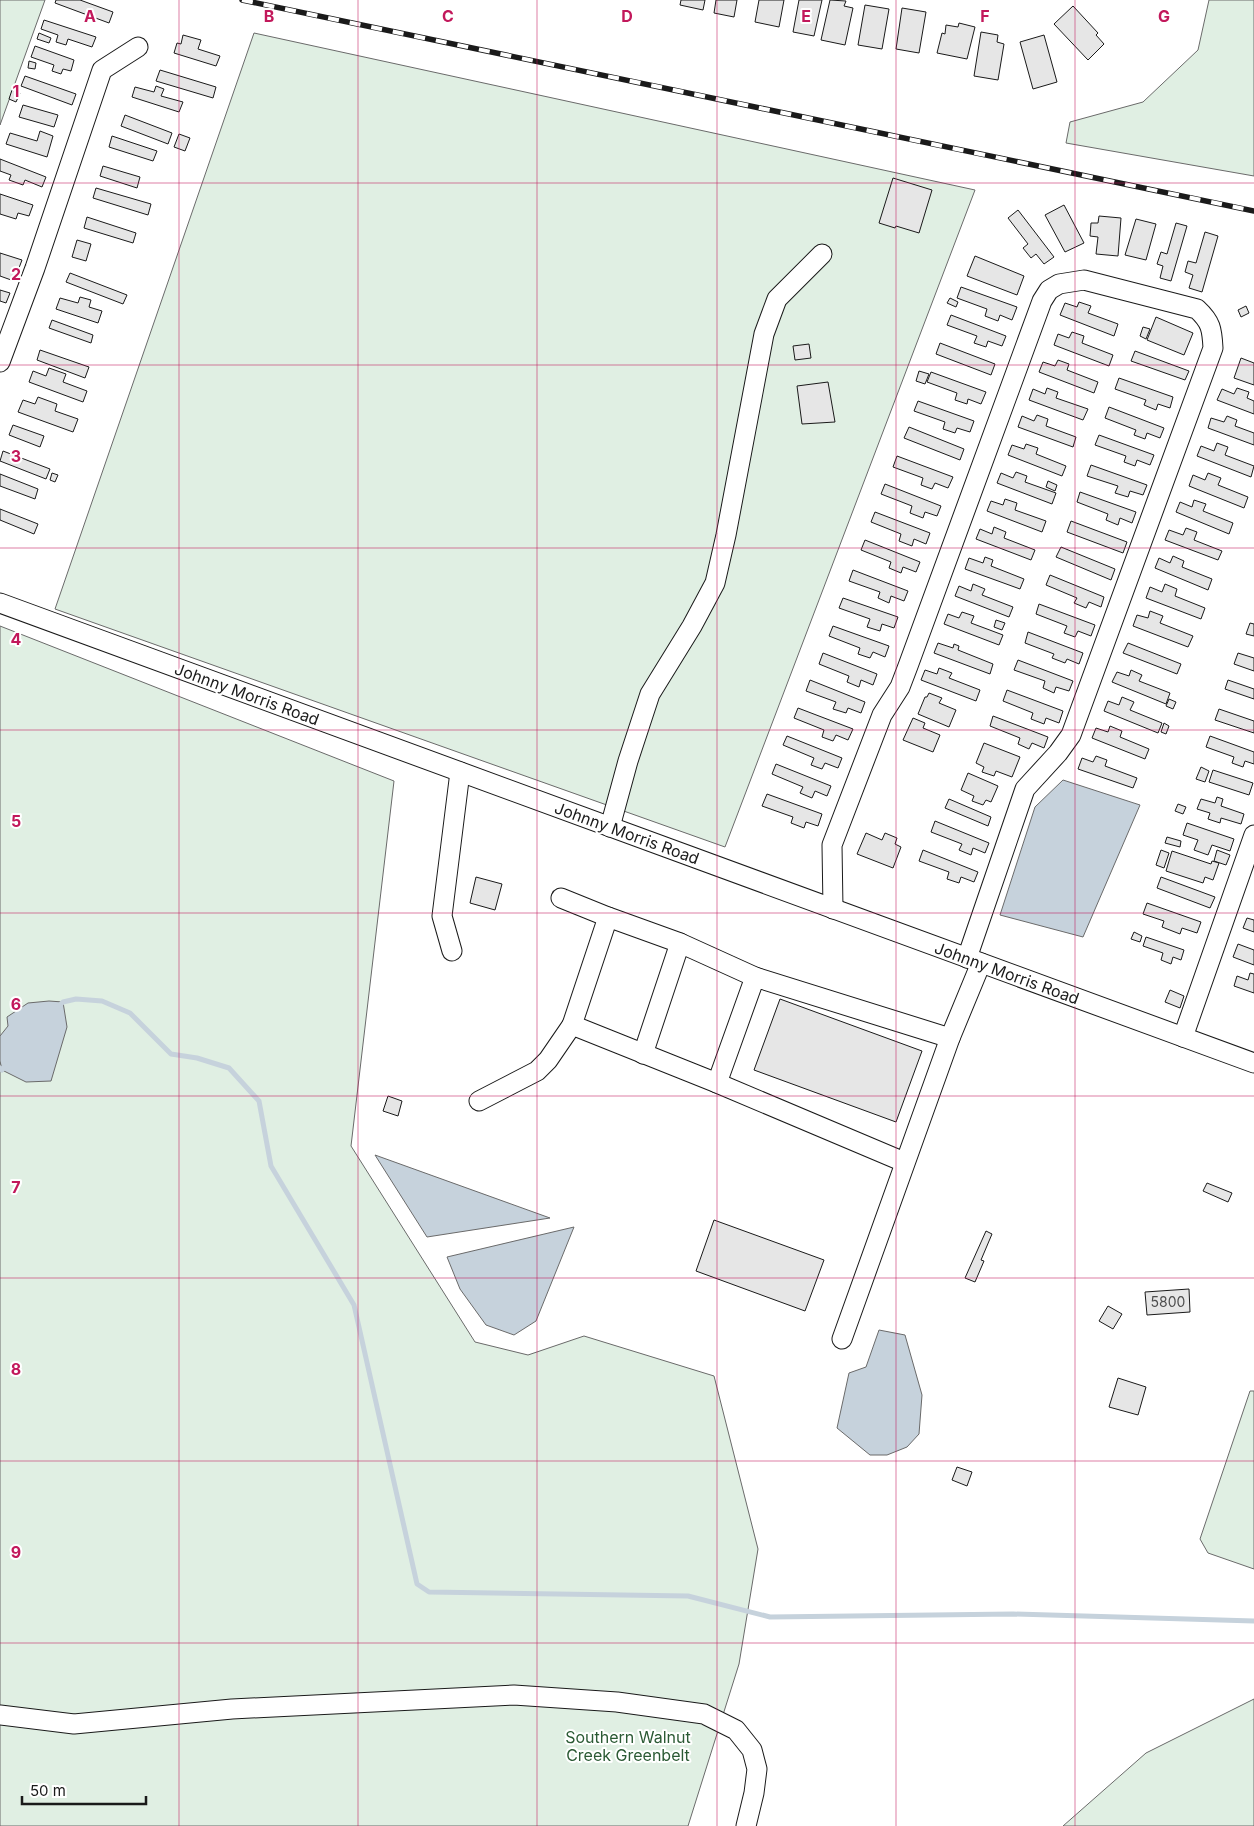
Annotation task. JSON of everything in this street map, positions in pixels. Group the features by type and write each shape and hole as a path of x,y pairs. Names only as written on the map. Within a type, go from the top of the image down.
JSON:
{"street":[{"path":"0,362 35,268 102,70 138,48"},
{"path":"610,827 628,761 650,694 692,626 715,583 726,535 764,334 777,298 822,254"},
{"path":"833,909 832,845 834,839 882,715 900,687 1042,301 1050,290 1059,284 1084,280 1197,309 1207,318 1212,331 1213,348 1070,735 1058,753 1024,789 950,1038 842,1339"},
{"name":"Johnny Morris Road","path":"0,604 1254,1063"},
{"path":"452,951 442,916 460,772"},
{"path":"1182,1037 1254,835"},
{"path":"561,898 680,944 755,976 950,1038"},
{"path":"479,1101 537,1070 548,1060 572,1025 608,917"},
{"path":"643,1054 680,944"},
{"path":"717,1083 755,976"},
{"path":"572,1025 717,1083 904,1162"},
{"path":"0,1715 74,1724 232,1710 514,1695 618,1702 704,1714 736,1730 752,1750 757,1769 754,1793 746,1826"}],"green space":[{"path":"0,0 45,0 0,125"},
{"path":"1209,0 1254,0 1254,176 1066,143 1070,122 1143,102 1198,50"},
{"path":"254,33 975,190 725,847 55,609"},
{"name":"Southern Walnut Creek Greenbelt","path":"0,626 394,781 351,1146 475,1342 528,1355 584,1336 714,1376 758,1549 739,1664 688,1826 0,1826"},
{"path":"1250,1391 1254,1391 1254,1569 1208,1553 1200,1539"},
{"path":"1254,1699 1254,1826 1063,1826 1146,1753"}],"shaded area":[{"path":"1063,780 1140,805 1083,937 1000,915 1035,807"},
{"path":"63,1002 67,1027 51,1081 26,1082 2,1070 0,1036 8,1026 7,1017 28,1003"},
{"path":"375,1155 550,1218 427,1237"},
{"path":"574,1227 536,1321 514,1335 486,1325 460,1289 447,1257"},
{"path":"879,1330 905,1335 922,1395 919,1434 907,1447 887,1455 870,1455 837,1428 849,1373 866,1367"}],"building":[{"path":"56,0 80,0 113,12 109,23 55,3"},
{"path":"681,0 705,0 703,10 680,5"},
{"path":"716,0 737,0 734,17 714,13"},
{"path":"759,0 784,0 779,27 755,22"},
{"path":"799,0 822,0 814,36 793,32"},
{"path":"830,0 846,1 844,6 853,8 845,45 821,40"},
{"path":"865,5 889,9 882,49 858,45"},
{"path":"1073,6 1098,33 1096,35 1104,44 1088,60 1054,24"},
{"path":"902,8 926,12 919,53 896,49"},
{"path":"44,20 96,37 92,47 68,39 66,45 56,42 58,35 41,29"},
{"path":"959,23 975,27 967,59 937,53 942,33 945,34 946,25 958,27"},
{"path":"981,32 998,35 997,42 1004,44 998,80 974,76"},
{"path":"39,33 51,38 49,43 37,39"},
{"path":"183,35 201,40 198,49 220,56 216,66 174,53 177,43 181,44"},
{"path":"1044,35 1057,82 1033,89 1020,42"},
{"path":"35,46 74,60 71,71 63,69 61,74 52,71 54,65 31,57"},
{"path":"29,61 36,63 35,69 28,68"},
{"path":"160,70 216,87 213,98 156,81"},
{"path":"25,76 76,94 72,105 21,86"},
{"path":"156,86 164,89 161,96 183,102 179,112 132,97 135,87 154,92"},
{"path":"12,90 20,93 16,102 9,99"},
{"path":"23,105 58,115 54,127 19,117"},
{"path":"125,115 172,133 168,144 121,126"},
{"path":"40,131 53,136 47,157 6,144 10,133 37,141"},
{"path":"179,134 190,138 185,151 174,147"},
{"path":"112,136 157,151 153,161 109,147"},
{"path":"0,159 46,177 42,187 25,180 23,185 9,180 11,175 0,171"},
{"path":"103,166 140,177 137,188 100,176"},
{"path":"893,178 932,190 919,233 879,223"},
{"path":"96,188 151,204 148,215 93,198"},
{"path":"0,194 33,205 29,216 18,213 16,219 0,214"},
{"path":"1064,205 1084,243 1065,252 1045,215"},
{"path":"1018,210 1054,257 1044,264 1036,254 1031,258 1023,248 1028,244 1008,218"},
{"path":"1099,216 1121,218 1118,256 1096,254 1098,237 1090,236 1091,223 1098,223"},
{"path":"87,217 136,233 133,243 84,228"},
{"path":"1136,219 1156,224 1146,260 1125,255"},
{"path":"1176,223 1187,226 1171,281 1160,278 1163,266 1157,264 1161,252 1167,254"},
{"path":"1205,232 1218,236 1202,292 1189,288 1193,275 1185,272 1188,261 1196,263"},
{"path":"77,240 91,244 86,261 72,257"},
{"path":"0,253 22,260 14,281 0,276"},
{"path":"975,256 1024,276 1017,295 967,276"},
{"path":"70,273 127,295 123,304 66,282"},
{"path":"961,287 1017,307 1012,320 1000,315 998,321 985,316 987,309 957,298"},
{"path":"0,290 10,293 6,303 0,301"},
{"path":"80,297 91,300 89,307 102,311 98,323 56,309 60,298 78,303"},
{"path":"950,298 958,302 956,307 947,303"},
{"path":"1079,302 1091,306 1088,313 1118,324 1114,336 1060,315 1065,303 1077,307"},
{"path":"1246,306 1249,313 1241,317 1238,310"},
{"path":"951,315 1006,336 1002,346 988,341 986,347 974,343 977,336 947,325"},
{"path":"1156,317 1193,333 1184,355 1147,340"},
{"path":"52,320 93,335 91,343 49,328"},
{"path":"1143,327 1150,329 1146,339 1140,336"},
{"path":"1072,332 1084,336 1082,343 1113,355 1109,366 1054,345 1058,334 1069,338"},
{"path":"940,343 995,364 991,375 936,354"},
{"path":"809,344 811,358 795,360 793,346"},
{"path":"40,350 89,367 85,378 37,360"},
{"path":"1135,351 1189,371 1185,380 1131,361"},
{"path":"1241,358 1254,363 1254,385 1234,378"},
{"path":"1058,360 1069,364 1067,370 1098,382 1094,393 1039,372 1043,362 1055,366"},
{"path":"49,368 66,374 63,382 87,391 83,402 29,382 33,371 46,376"},
{"path":"919,371 929,374 925,384 916,381"},
{"path":"931,372 986,392 981,404 968,399 967,404 955,400 957,393 927,382"},
{"path":"1119,378 1173,397 1170,408 1158,404 1156,410 1144,405 1146,400 1115,389"},
{"path":"828,382 835,422 802,424 797,386"},
{"path":"1047,388 1058,392 1056,398 1088,409 1083,420 1029,400 1033,389 1045,394"},
{"path":"1237,388 1249,392 1247,398 1254,401 1254,414 1217,400 1222,389 1234,394"},
{"path":"38,397 57,404 55,411 78,419 73,432 18,412 23,400 35,404"},
{"path":"918,401 974,421 970,432 957,428 955,433 943,429 945,422 914,411"},
{"path":"1109,407 1164,428 1160,438 1147,433 1145,439 1134,435 1136,430 1105,418"},
{"path":"1037,415 1048,419 1046,426 1076,437 1073,447 1018,427 1022,416 1034,421"},
{"path":"1227,416 1237,420 1235,426 1254,433 1254,445 1208,428 1211,418 1224,422"},
{"path":"13,425 44,436 40,447 9,435"},
{"path":"909,427 964,449 960,460 904,438"},
{"path":"1099,435 1154,455 1150,465 1137,460 1135,466 1124,462 1126,456 1095,445"},
{"path":"1217,443 1228,447 1225,455 1254,466 1251,477 1197,456 1201,446 1214,451"},
{"path":"1026,444 1038,448 1036,454 1066,466 1062,476 1008,455 1012,445 1024,449"},
{"path":"3,451 50,469 46,479 0,461"},
{"path":"897,456 953,477 948,488 935,483 932,489 921,485 923,478 893,467"},
{"path":"1091,465 1147,485 1143,495 1130,491 1128,497 1115,493 1118,486 1087,476"},
{"path":"1016,472 1027,476 1025,482 1056,493 1052,504 997,483 1001,473 1013,478"},
{"path":"52,473 58,475 55,482 50,480"},
{"path":"1208,473 1221,478 1218,485 1248,497 1244,508 1189,486 1193,475 1205,480"},
{"path":"0,474 38,489 35,499 0,486"},
{"path":"1048,481 1057,485 1055,491 1046,487"},
{"path":"885,484 941,506 937,516 925,512 923,518 910,513 912,506 881,494"},
{"path":"1080,492 1136,512 1132,523 1120,518 1118,525 1106,520 1108,514 1077,502"},
{"path":"1005,499 1017,503 1015,510 1046,521 1042,532 987,511 991,501 1003,505"},
{"path":"1194,500 1206,504 1203,511 1233,523 1229,534 1176,512 1180,502 1192,507"},
{"path":"0,509 38,524 34,534 0,520"},
{"path":"875,512 930,533 926,544 914,539 912,546 899,541 901,534 871,522"},
{"path":"1071,521 1127,542 1123,553 1067,532"},
{"path":"994,527 1006,532 1004,538 1035,550 1031,560 976,539 980,529 992,534"},
{"path":"1186,528 1197,532 1194,540 1222,551 1218,560 1165,540 1169,530 1183,535"},
{"path":"865,540 920,562 916,572 903,567 901,573 889,568 891,562 861,550"},
{"path":"1061,547 1115,569 1111,580 1056,557"},
{"path":"1173,556 1184,561 1182,567 1212,579 1208,590 1155,568 1159,558 1170,563"},
{"path":"985,557 993,560 991,566 1024,579 1020,589 965,569 969,558 983,563"},
{"path":"853,570 908,591 904,601 891,596 889,603 878,598 880,592 849,581"},
{"path":"1050,575 1104,597 1101,607 1089,602 1086,608 1074,603 1077,598 1046,585"},
{"path":"973,584 985,589 982,595 1013,607 1009,617 955,596 959,586 971,591"},
{"path":"1165,584 1177,589 1175,596 1205,608 1201,619 1146,598 1150,587 1162,592"},
{"path":"843,598 898,617 894,628 882,624 880,631 867,627 870,619 839,608"},
{"path":"1039,604 1095,625 1091,636 1078,631 1075,637 1064,633 1067,626 1036,614"},
{"path":"1150,611 1163,616 1160,623 1193,636 1188,647 1133,626 1137,615 1148,618"},
{"path":"962,612 974,616 971,623 1003,635 999,645 944,624 948,614 959,618"},
{"path":"996,620 1005,623 1002,630 994,627"},
{"path":"1250,623 1254,624 1254,636 1246,634"},
{"path":"833,626 889,646 885,657 873,652 870,658 858,654 860,648 829,636"},
{"path":"1028,632 1083,653 1079,664 1067,659 1065,663 1052,658 1054,654 1025,643"},
{"path":"938,643 953,648 954,644 959,646 958,650 993,664 990,674 934,653"},
{"path":"1128,643 1181,664 1177,674 1123,653"},
{"path":"823,653 877,674 873,685 861,680 859,687 847,682 849,676 819,664"},
{"path":"1238,653 1254,658 1254,671 1234,664"},
{"path":"1018,660 1073,681 1069,691 1056,687 1054,693 1043,688 1045,681 1014,670"},
{"path":"939,668 952,673 949,678 980,690 976,701 921,680 925,670 937,674"},
{"path":"1131,670 1142,675 1139,681 1170,693 1166,704 1112,682 1117,672 1129,676"},
{"path":"810,680 865,702 861,713 848,708 846,713 833,709 836,702 806,691"},
{"path":"1228,680 1254,689 1254,699 1225,689"},
{"path":"1007,690 1063,711 1059,723 1046,718 1044,724 1031,719 1033,713 1003,701"},
{"path":"929,693 942,698 939,703 956,710 949,727 918,714 925,697"},
{"path":"1122,697 1134,702 1130,710 1162,723 1158,733 1104,711 1108,701 1119,705"},
{"path":"1169,699 1176,702 1173,709 1166,706"},
{"path":"798,708 853,729 848,740 836,735 833,741 822,737 824,730 794,718"},
{"path":"1219,709 1254,721 1254,733 1215,720"},
{"path":"993,716 1048,737 1044,748 1032,743 1029,749 1018,744 1020,738 990,726"},
{"path":"913,718 925,723 923,728 940,735 933,752 903,740"},
{"path":"1164,723 1169,726 1166,734 1161,732"},
{"path":"1110,726 1122,731 1120,737 1149,749 1145,759 1092,738 1096,728 1108,732"},
{"path":"787,736 842,758 838,768 825,763 822,769 811,765 814,758 783,745"},
{"path":"1210,736 1254,752 1254,764 1245,761 1243,767 1232,763 1234,757 1206,747"},
{"path":"984,743 1020,757 1012,777 996,771 994,776 982,772 984,767 976,763"},
{"path":"1096,756 1107,760 1105,766 1137,778 1133,788 1078,769 1082,758 1093,762"},
{"path":"776,764 831,786 827,796 815,791 812,798 800,793 803,787 772,774"},
{"path":"1201,767 1209,771 1205,782 1196,779"},
{"path":"1213,770 1253,783 1249,795 1209,782"},
{"path":"968,773 998,786 991,802 986,800 983,805 972,801 974,796 961,790"},
{"path":"767,794 822,814 818,826 806,822 804,828 791,823 793,817 762,806"},
{"path":"1217,797 1223,799 1221,806 1244,814 1241,824 1221,818 1220,823 1208,819 1210,813 1197,809 1201,799 1215,803"},
{"path":"949,799 991,817 988,826 945,808"},
{"path":"1178,804 1186,807 1183,814 1175,811"},
{"path":"935,821 989,843 985,853 973,848 971,855 959,850 962,844 931,832"},
{"path":"1187,823 1234,839 1230,851 1212,845 1208,855 1194,850 1198,840 1183,835"},
{"path":"866,833 882,840 885,833 897,838 895,844 901,847 893,868 857,854"},
{"path":"1167,837 1181,841 1180,847 1165,843"},
{"path":"923,850 978,872 974,882 961,877 959,883 947,879 949,872 919,861"},
{"path":"1161,850 1169,853 1164,868 1156,865"},
{"path":"1217,850 1230,855 1226,865 1214,861"},
{"path":"1172,851 1211,864 1212,861 1219,863 1213,880 1205,877 1203,883 1166,871"},
{"path":"476,877 502,884 495,910 470,903"},
{"path":"1161,877 1215,897 1210,908 1157,888"},
{"path":"1147,903 1201,922 1197,933 1182,928 1180,934 1162,927 1164,921 1143,914"},
{"path":"1247,918 1254,920 1254,932 1243,928"},
{"path":"1134,932 1142,936 1140,942 1131,939"},
{"path":"1146,937 1184,950 1181,960 1173,957 1171,964 1161,960 1163,953 1143,946"},
{"path":"1238,944 1254,950 1254,965 1233,957"},
{"path":"1250,973 1254,974 1254,993 1234,986 1237,976 1248,980"},
{"path":"1170,990 1184,996 1180,1008 1165,1002"},
{"path":"780,999 922,1051 896,1122 754,1070"},
{"path":"388,1096 402,1101 398,1116 383,1111"},
{"path":"1207,1183 1232,1193 1228,1202 1203,1191"},
{"path":"714,1220 824,1260 805,1311 696,1271"},
{"path":"986,1231 992,1234 981,1260 984,1261 975,1282 965,1278"},
{"path":"1189,1289 1190,1312 1147,1315 1145,1292"},
{"path":"1108,1306 1122,1314 1113,1329 1099,1321"},
{"path":"1118,1378 1146,1387 1138,1415 1109,1407"},
{"path":"957,1467 972,1472 967,1486 952,1480"}],"waterway":[{"path":"59,1006 63,1002 76,999 102,1001 130,1013 171,1054 197,1058 229,1068 259,1101 271,1166 354,1305 417,1584 429,1592 688,1596 770,1617 1013,1614 1254,1621"},
{"path":"0,1068 2,1070 7,1064"}],"railway":[{"path":"242,0 1254,211"}]}
